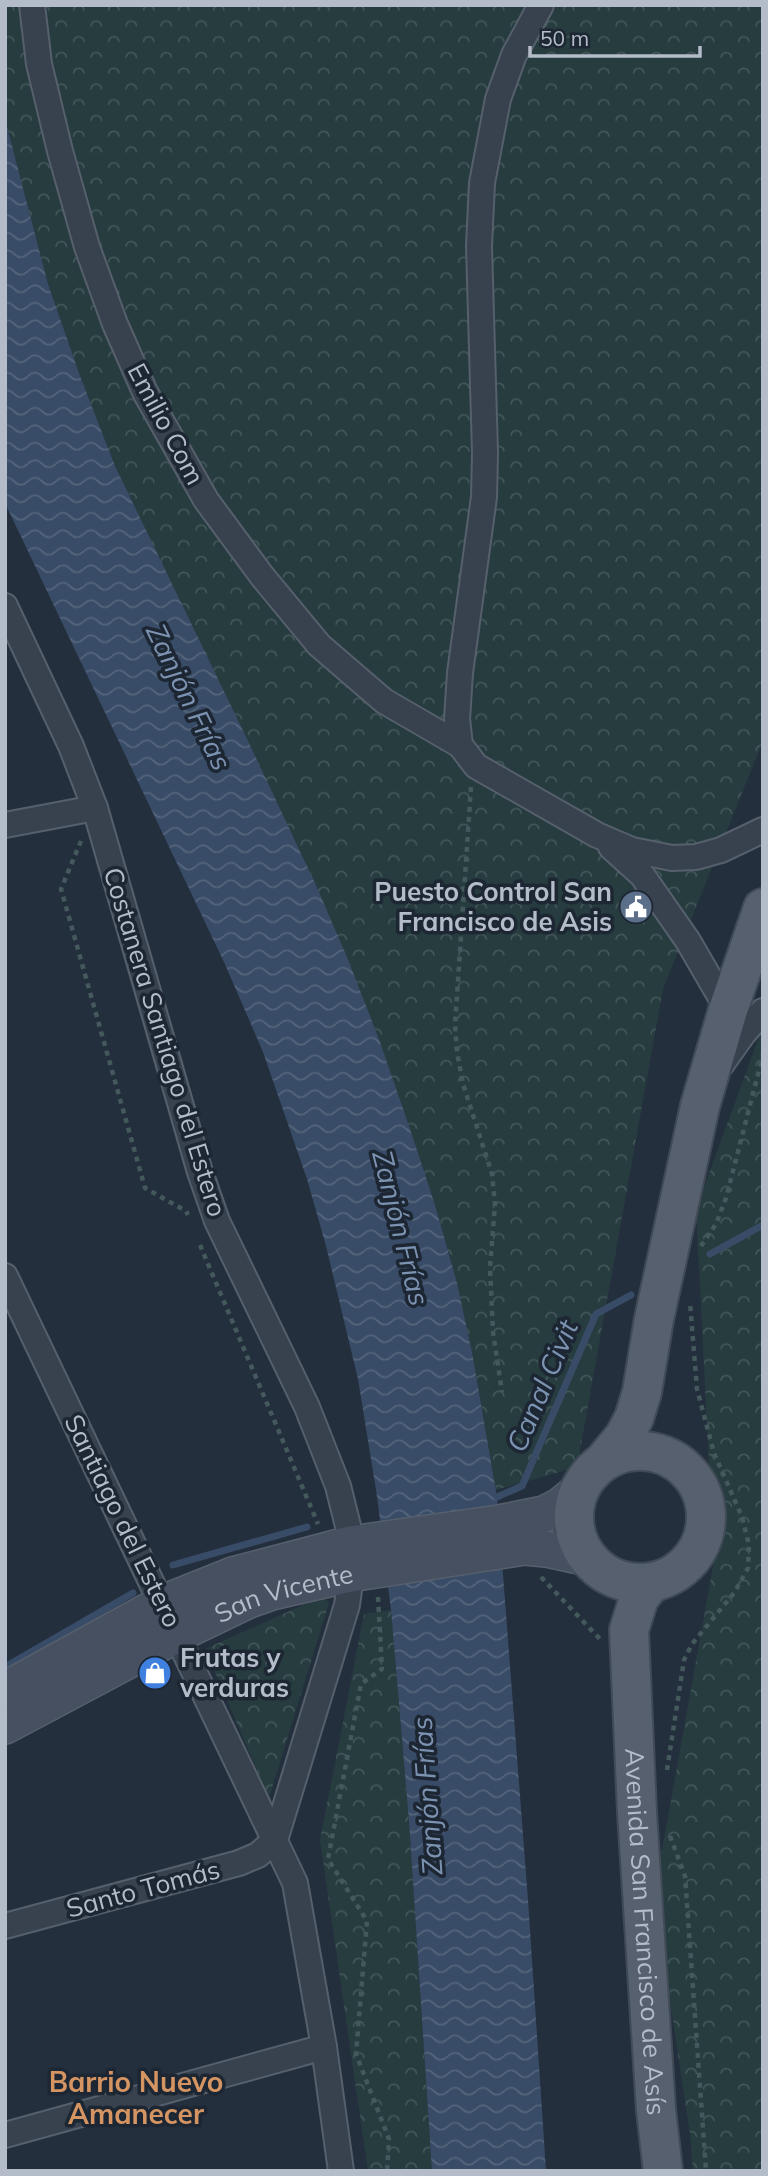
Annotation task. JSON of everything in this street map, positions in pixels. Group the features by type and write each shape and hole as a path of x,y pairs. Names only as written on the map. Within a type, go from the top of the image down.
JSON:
{"main road":[{"path":"579,1490 589,1474 624,1437 634,1418 642,1392 654,1319 700,1106 746,1011 763,908"},
{"path":"654,1319 657,1399 661,1429 672,1459"},
{"path":"594,1564 618,1580 634,1584 652,1583 671,1576 687,1564 699,1548 705,1528 706,1508 700,1489 688,1472 672,1459 656,1453 638,1451 620,1453 604,1461"},
{"name":"San Vicente","path":"5,1690 163,1603 233,1575 356,1564 500,1536 560,1506 579,1490"},
{"name":"Avenida San Francisco de Asís","path":"579,1490 574,1507 574,1525 579,1542 594,1564 615,1614 650,1788 656,2110 663,2171"},
{"name":"San Vicente","path":"500,1536 594,1564"},
{"name":"San Vicente","path":"5,1726 239,1604 356,1564"},
{"name":"Avenida San Francisco de Asís","path":"633,1694 629,1630 639,1598 652,1583"}],"street":[{"name":"Emilio Com","path":"32,5 39,64 87,247 115,324 145,392 206,500 262,576 319,645 384,701 467,753 477,766 597,835"},
{"path":"467,753 457,719 460,673 484,497 479,246 482,183 498,99 514,55 541,5"},
{"name":"Costanera Santiago del Estero","path":"5,606 67,737 95,807 200,1172 217,1221 295,1382 323,1445 345,1509 356,1564 275,1840"},
{"path":"5,825 95,807"},
{"path":"597,835 632,850 672,858 696,857 721,850 763,830"},
{"path":"597,835 642,875 688,941 746,1011"},
{"name":"Santiago del Estero","path":"5,1276 289,1870 299,1897 341,2171"},
{"name":"Santo Tomás","path":"5,1926 239,1863 258,1855 275,1840"},
{"path":"5,2135 324,2047"}],"path":[{"path":"467,753 455,1025 463,1084 492,1174 495,1204 490,1268 491,1306 502,1392"},
{"path":"95,807 61,888 145,1188 186,1210 191,1222"},
{"path":"698,1249 716,1224 726,1198 763,1055"},
{"path":"196,1234 324,1540 356,1564 378,1592 382,1669 362,1685 328,1859 367,1921 356,2054 389,2138 387,2171"},
{"path":"650,1788 684,1660 692,1644 734,1594 748,1569 749,1545 742,1517 714,1454 698,1389 689,1297"},
{"path":"537,1575 541,1576 600,1640 603,1648"},
{"path":"665,1826 685,1876 706,2171"}],"green space":[{"path":"5,5 763,5 763,741 663,989 577,1467 496,1490 457,1283 435,1205 380,1042 315,883 115,466 48,284 5,119"},
{"path":"763,1026 763,2171 693,2171 690,2134 654,1895 714,1561 696,1209"},
{"path":"323,1596 329,1603 269,1798 205,1649"},
{"path":"391,1610 409,1821 432,2171 368,2171 320,1840 364,1614"}],"water":[{"name":"Zanjón Frías","path":"5,119 48,284 80,376 115,466 315,883 349,962 409,1126 457,1283 497,1497 546,2171 432,2171 409,1821 391,1610 377,1496 358,1379 307,1179 263,1052 224,962 5,503"}],"waterway":[{"name":"Canal Civit","path":"710,1254 763,1225"},
{"name":"Canal Civit","path":"497,1497 522,1486 596,1314 631,1295"},
{"name":"Canal Civit","path":"173,1565 307,1527"},
{"name":"Canal Civit","path":"5,1667 133,1593"}],"place":[{"name":"Puesto Control San Francisco de Asis","path":"636,907"},
{"name":"Frutas y verduras","path":"155,1673"}],"district":[{"name":"Barrio Nuevo Amanecer","path":"136,2098"}]}
